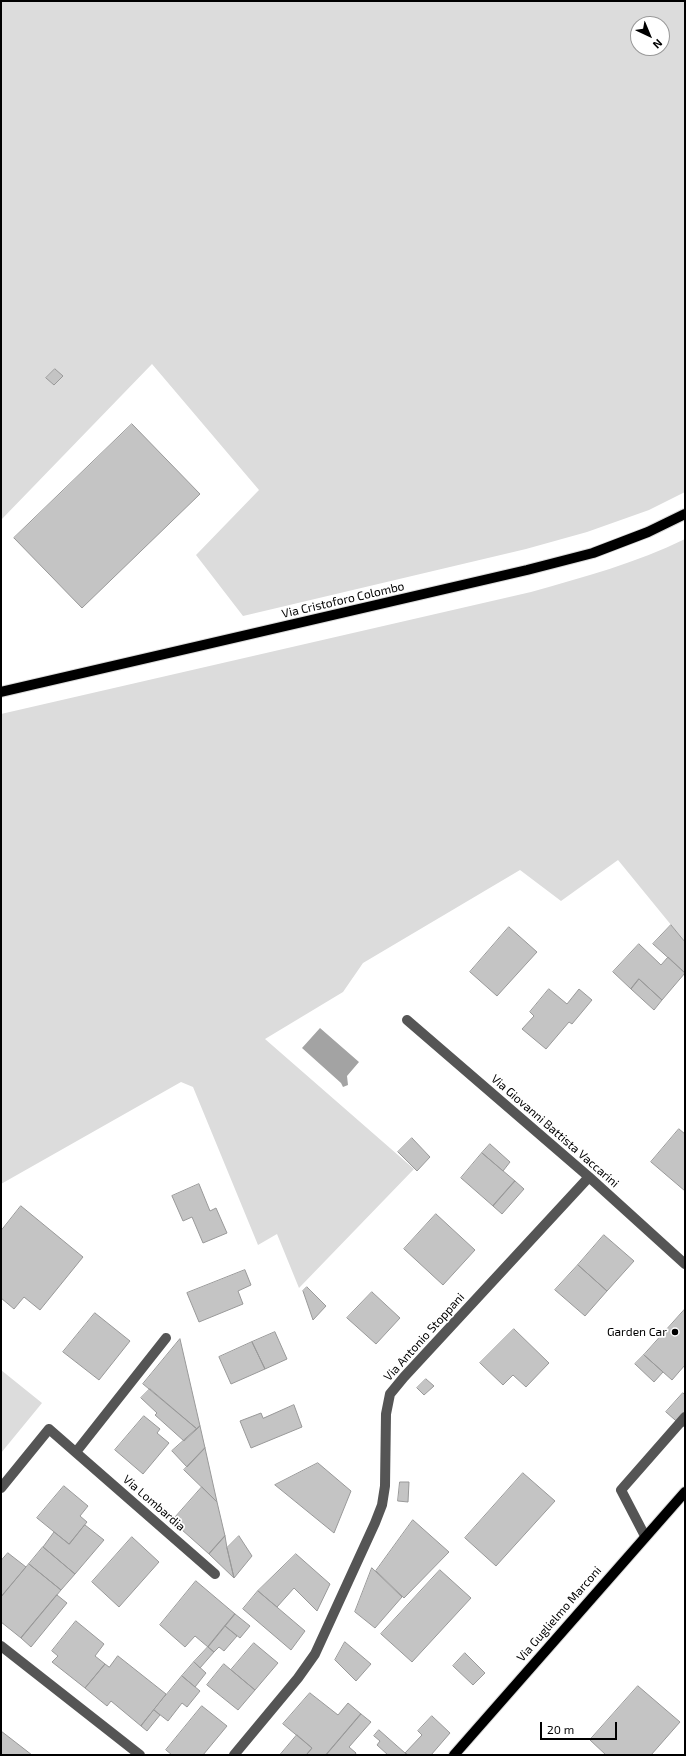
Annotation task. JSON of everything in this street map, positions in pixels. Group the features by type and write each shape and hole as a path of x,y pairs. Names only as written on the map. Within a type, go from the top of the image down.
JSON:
{"main road":[{"name":"Via Cristoforo Colombo","path":"1,692 527,570 593,553 648,532 685,514"},
{"name":"Via Guglielmo Marconi","path":"454,1755 685,1492"}],"street":[{"name":"Via Giovanni Battista Vaccarini","path":"407,1020 589,1177 685,1264"},
{"name":"Via Antonio Stoppani","path":"234,1755 298,1678 315,1654 375,1523 382,1505 386,1486 386,1414 390,1394 589,1177"},
{"path":"76,1452 166,1338"},
{"path":"645,1536 621,1490 685,1417"},
{"name":"Via Lombardia","path":"1,1488 49,1429 215,1574"},
{"path":"1,1646 140,1755"}],"shaded area":[{"path":"1,1 685,1 685,492 649,510 587,532 526,549 243,616 196,555 259,490 152,364 1,520"},
{"path":"685,539 685,942 618,860 561,901 520,870 363,963 343,992 265,1039 414,1169 299,1288 277,1234 258,1245 193,1087 181,1082 1,1184 1,714 531,592 629,562 667,548"},
{"path":"320,1028 359,1062 347,1076 348,1085 343,1087 341,1083 302,1048"},
{"path":"1,1370 42,1403 1,1453"}],"building":[{"path":"55,369 63,376 54,385 46,378"},
{"path":"132,424 200,494 82,608 14,538"},
{"path":"671,925 685,942 685,973 653,944"},
{"path":"509,927 537,952 497,996 470,972"},
{"path":"639,944 661,965 668,957 685,973 662,1000 639,979 631,989 613,972"},
{"path":"639,979 662,1000 654,1010 631,989"},
{"path":"549,989 567,1004 579,989 592,1000 572,1024 569,1022 546,1049 522,1029 534,1016 530,1012"},
{"path":"679,1129 685,1134 685,1191 651,1162"},
{"path":"412,1138 430,1157 417,1171 398,1152"},
{"path":"490,1144 510,1162 503,1171 482,1153"},
{"path":"482,1153 515,1181 493,1206 461,1178"},
{"path":"515,1181 524,1189 502,1214 493,1206"},
{"path":"199,1184 210,1211 216,1208 227,1233 203,1243 192,1217 183,1221 172,1196"},
{"path":"21,1206 83,1257 40,1310 24,1297 14,1309 1,1298 1,1231"},
{"path":"436,1214 475,1250 443,1285 404,1249"},
{"path":"604,1235 634,1261 607,1291 578,1265"},
{"path":"578,1265 607,1291 585,1316 555,1290"},
{"path":"245,1270 251,1285 238,1291 243,1304 199,1322 187,1293"},
{"path":"307,1287 326,1306 313,1320 303,1291"},
{"path":"372,1292 400,1318 376,1344 347,1318"},
{"name":"Garden Car","path":"685,1309 685,1365 672,1380 644,1355"},
{"path":"95,1313 130,1341 99,1380 63,1352"},
{"path":"514,1329 549,1363 526,1387 513,1375 503,1385 480,1363"},
{"path":"275,1332 287,1359 265,1369 252,1342"},
{"path":"180,1339 200,1426 197,1429 143,1384"},
{"path":"252,1342 265,1369 231,1384 219,1357"},
{"path":"644,1355 663,1372 654,1382 635,1364"},
{"path":"426,1379 434,1386 424,1395 417,1388"},
{"path":"150,1389 197,1429 184,1441 155,1415 157,1413 141,1398"},
{"path":"683,1393 685,1395 685,1425 683,1427 666,1412"},
{"path":"294,1405 302,1427 251,1448 240,1421 261,1413 263,1418"},
{"path":"144,1416 160,1429 157,1433 169,1443 143,1474 115,1450"},
{"path":"200,1426 205,1448 187,1467 172,1451"},
{"path":"205,1448 217,1502 184,1470"},
{"path":"318,1463 351,1491 334,1533 275,1485"},
{"path":"523,1473 555,1501 496,1566 465,1538"},
{"path":"400,1482 409,1482 408,1502 398,1501"},
{"path":"64,1486 88,1506 80,1516 87,1522 69,1544 37,1518"},
{"path":"202,1487 217,1502 225,1536 209,1554 172,1521"},
{"path":"413,1520 449,1552 404,1598 376,1571"},
{"path":"85,1525 104,1540 75,1574 43,1547 54,1532 69,1544"},
{"path":"225,1536 227,1548 234,1578 209,1554"},
{"path":"239,1536 252,1556 234,1578 227,1548"},
{"path":"132,1537 159,1562 119,1607 92,1582"},
{"path":"43,1547 75,1574 61,1590 29,1564"},
{"path":"8,1553 26,1567 1,1597 1,1561"},
{"path":"296,1554 330,1584 317,1611 294,1588 277,1607 258,1591"},
{"path":"29,1564 61,1590 21,1638 1,1622 1,1597"},
{"path":"372,1568 402,1597 375,1628 355,1612"},
{"path":"440,1570 471,1598 412,1662 381,1634"},
{"path":"196,1581 235,1614 208,1647 195,1636 185,1647 160,1625"},
{"path":"258,1591 305,1631 291,1650 243,1609"},
{"path":"57,1595 67,1603 31,1647 21,1638"},
{"path":"235,1614 250,1626 240,1638 225,1626"},
{"path":"76,1621 104,1644 95,1656 105,1664 85,1688 52,1662 58,1656 52,1651"},
{"path":"225,1626 237,1636 224,1651 219,1647 214,1652 208,1647"},
{"path":"345,1642 371,1664 356,1681 335,1660"},
{"path":"254,1643 278,1663 255,1690 231,1670"},
{"path":"208,1647 214,1652 200,1668 194,1662"},
{"path":"465,1653 485,1673 473,1685 453,1666"},
{"path":"118,1656 166,1694 141,1726 111,1701 107,1706 85,1688 105,1664 109,1667"},
{"path":"194,1662 206,1673 195,1687 182,1676"},
{"path":"224,1664 255,1690 238,1710 207,1685"},
{"path":"182,1676 200,1691 187,1707 182,1703 168,1721 154,1710"},
{"path":"638,1686 680,1722 651,1755 606,1755 590,1740"},
{"path":"310,1693 338,1715 348,1703 361,1714 326,1755 308,1755 307,1754 312,1748 283,1724"},
{"path":"202,1706 227,1726 203,1755 172,1755 166,1750"},
{"path":"154,1710 160,1715 147,1731 141,1726"},
{"path":"361,1714 371,1722 349,1747 356,1753 355,1755 326,1755"},
{"path":"432,1716 450,1733 431,1755 408,1755 405,1753 422,1735 418,1731"},
{"path":"379,1730 408,1755 388,1755 377,1745 380,1741 374,1736"},
{"path":"1,1731 32,1755 1,1755"},
{"path":"297,1735 312,1748 307,1754 308,1755 280,1755"}],"place":[{"name":"Garden Car","path":"675,1332"}]}
